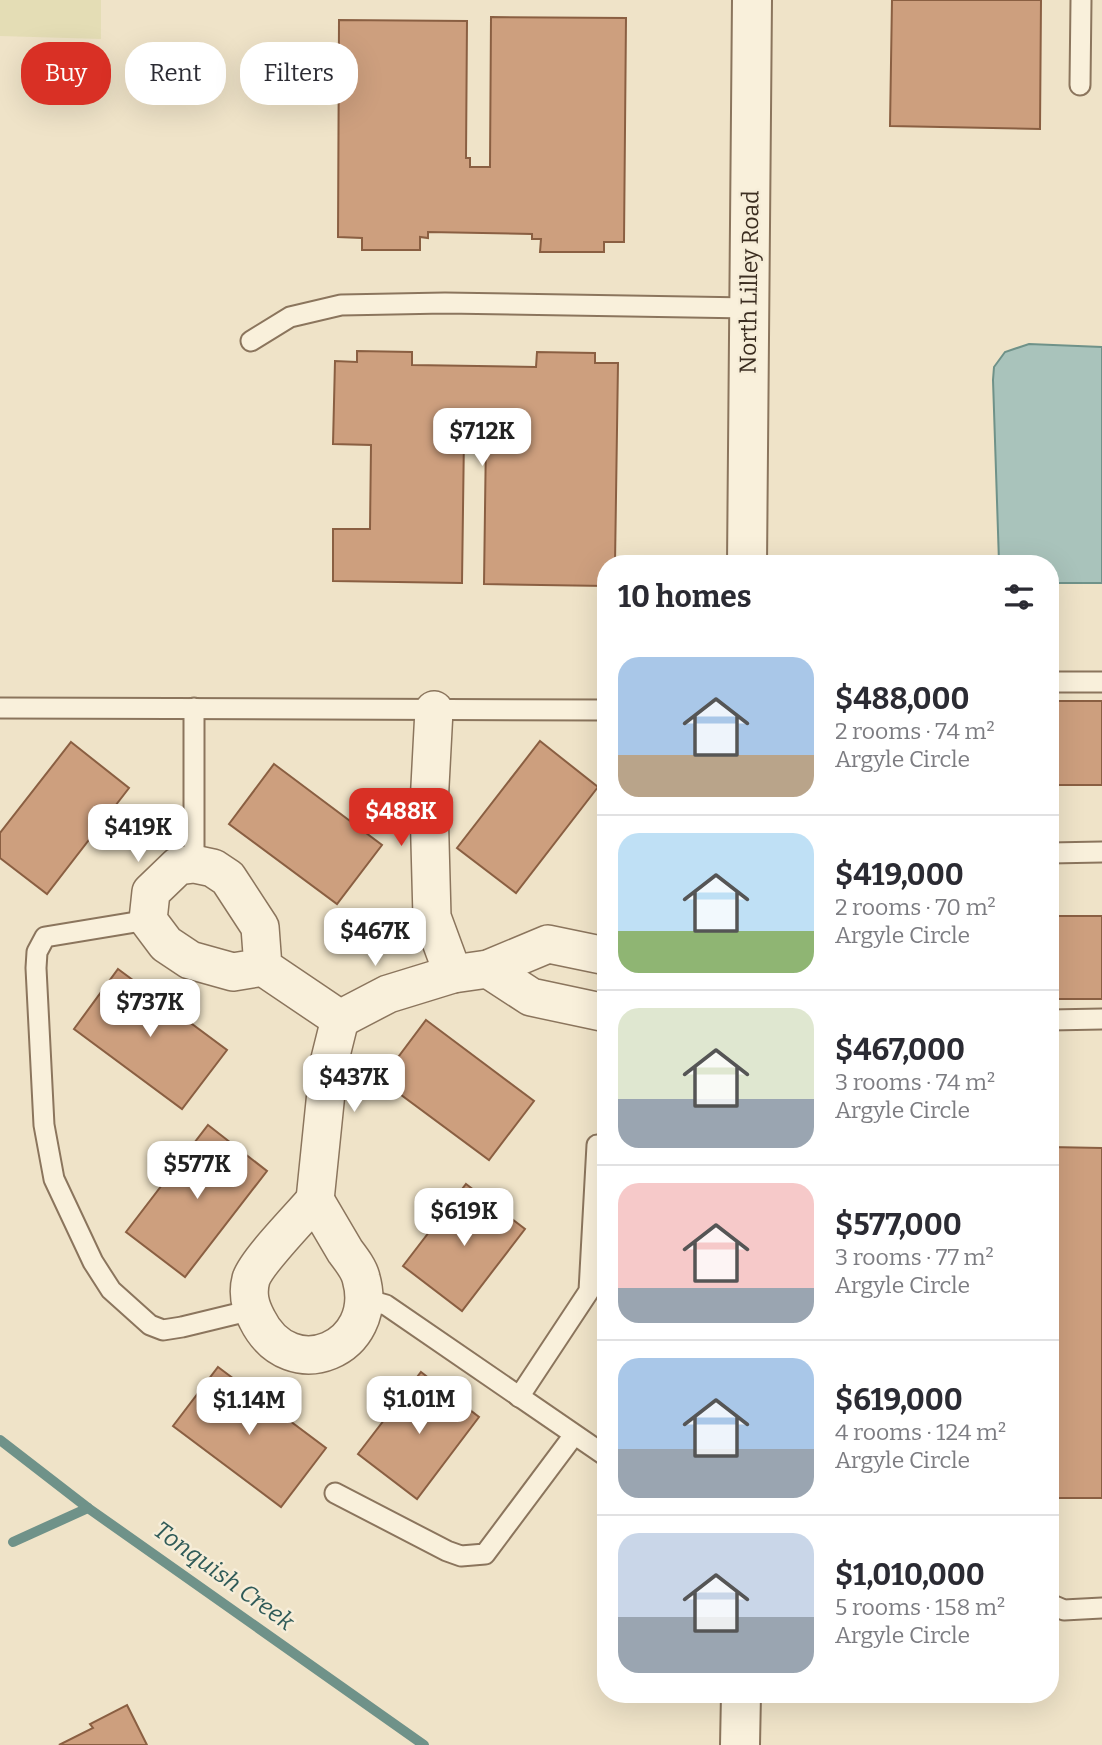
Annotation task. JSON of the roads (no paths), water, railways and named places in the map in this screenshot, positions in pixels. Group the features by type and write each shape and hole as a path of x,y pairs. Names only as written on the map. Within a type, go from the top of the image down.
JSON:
{"street":[{"name":"North Lilley Road","path":"747,555 752,0"},
{"path":"435,710 429,805 432,917 470,971 531,998 597,1011"},
{"path":"263,967 260,927 228,878 213,868 194,864 178,866 151,892 148,920 166,944 190,960 233,972 263,967 340,1019"},
{"path":"315,1200 361,1276 365,1299 359,1322 345,1342 317,1356 299,1355 280,1347 263,1332 248,1297 252,1276 315,1200 330,1063 340,1019 388,994 470,971 548,944 597,954"},
{"path":"740,1745 741,1703"}],"lane":[{"path":"1080,85 1081,0"},
{"path":"251,341 290,317 341,304 749,308"},
{"path":"1059,682 1102,682"},
{"path":"0,708 597,710"},
{"path":"194,708 194,864"},
{"path":"1059,853 1102,852"},
{"path":"148,920 45,937 37,952 44,1125 54,1178 93,1262 111,1290 150,1325 163,1330 253,1310"},
{"path":"1059,1020 1102,1019"},
{"path":"519,1396 589,1291 597,1145"},
{"path":"365,1299 386,1305 597,1451"},
{"path":"335,1493 447,1551 461,1556 485,1555 574,1434"},
{"path":"1059,1608 1064,1610 1102,1608"}],"water":[{"path":"1029,344 1102,347 1102,583 1059,583 1059,555 999,555 993,380 994,367 1005,352"}],"waterway":[{"name":"Tonquish Creek","path":"0,1440 88,1508 424,1745"},
{"path":"13,1542 88,1508"}]}
